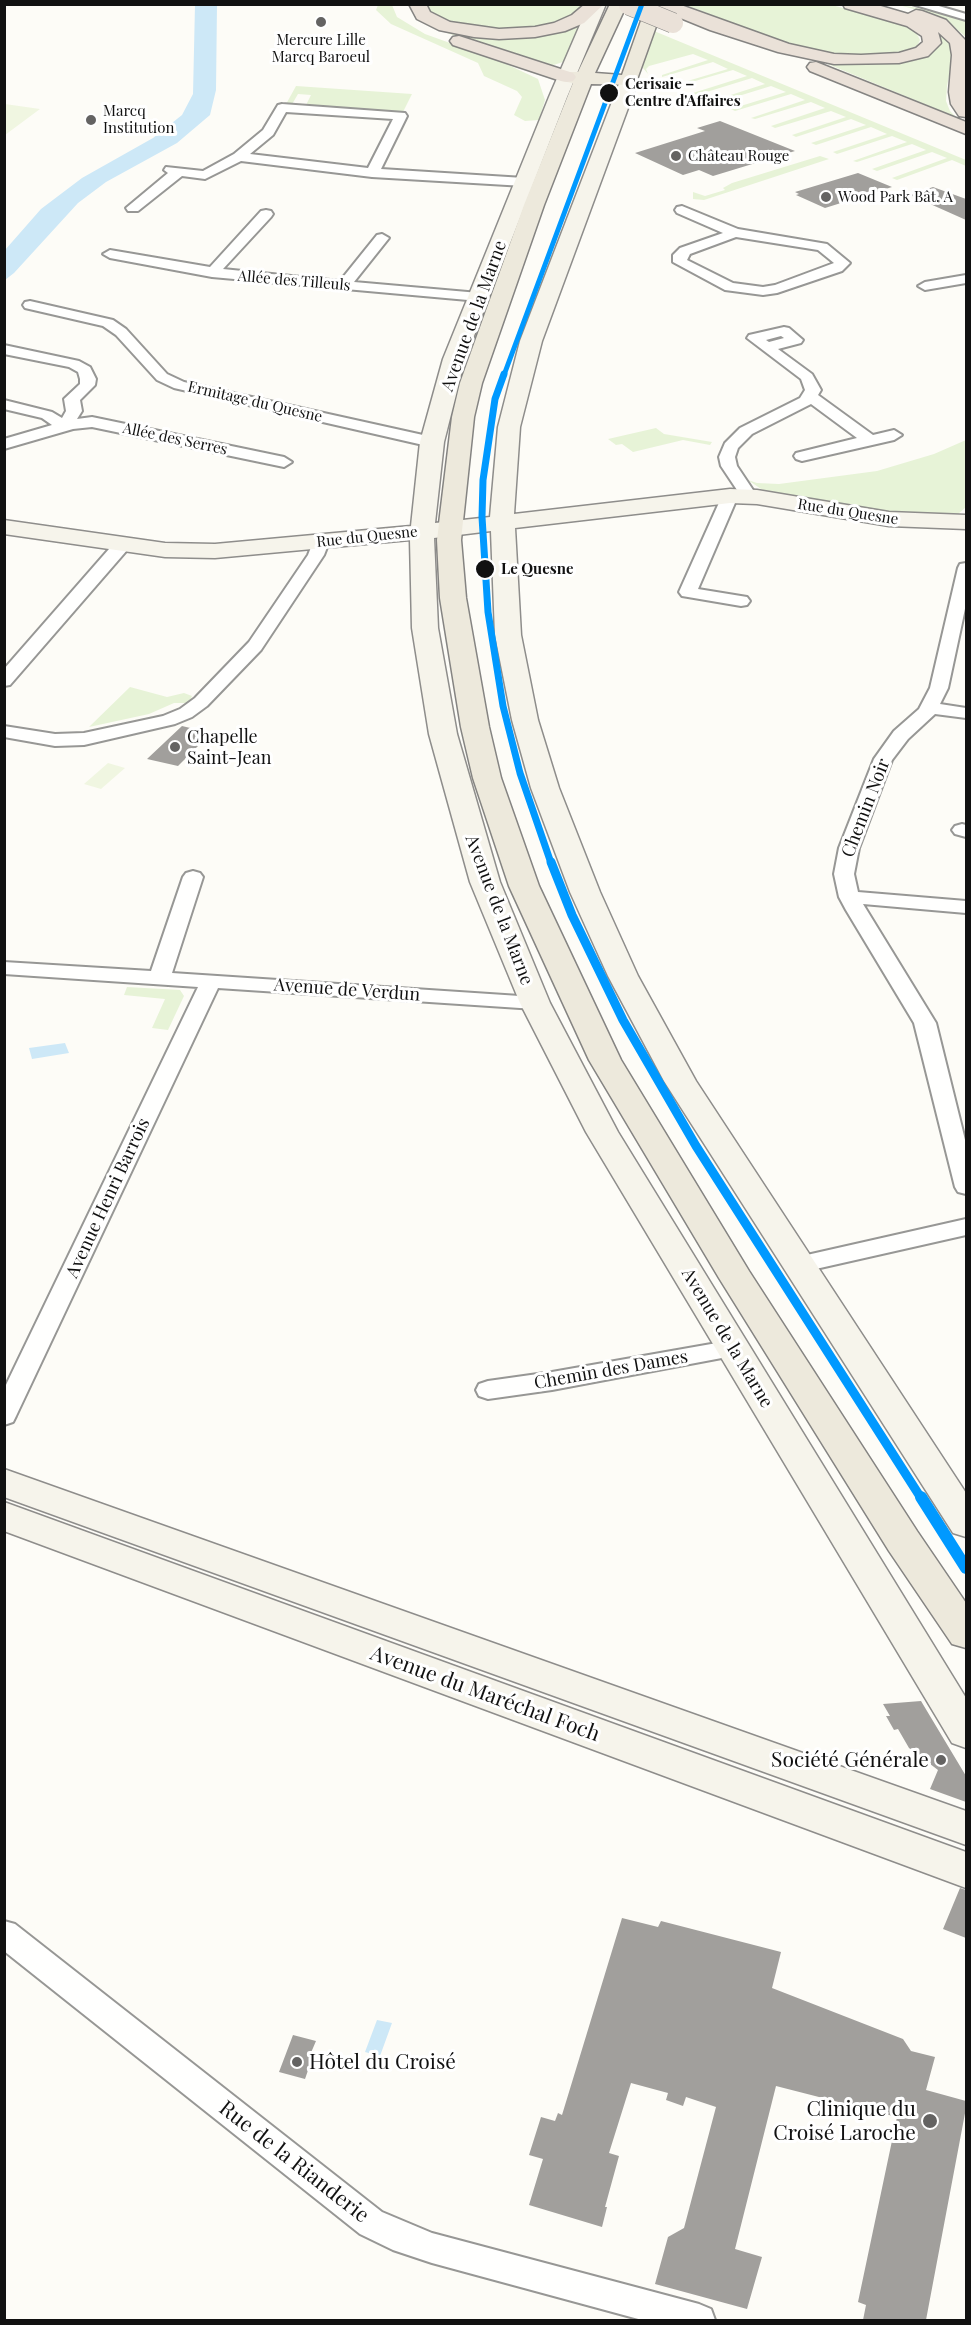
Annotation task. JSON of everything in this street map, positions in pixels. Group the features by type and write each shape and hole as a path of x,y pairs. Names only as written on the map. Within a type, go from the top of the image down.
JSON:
{"highway":[{"path":"402,4 405,13 418,24 505,58 541,76 558,97"},
{"path":"417,4 423,15 434,22 465,31 499,34 535,32 559,27 578,19 597,4"},
{"path":"629,5 677,14 784,48 834,59 899,58 922,52 932,43 928,31 909,20 851,4"},
{"path":"880,4 935,22 956,38 961,55 958,92 960,104 966,112"},
{"path":"677,14 771,63"},
{"path":"677,14 966,128"},
{"path":"505,58 583,79"},
{"path":"803,76 966,143"}],"main road":[{"name":"Avenue de la Marne","path":"619,4 583,79 531,257 486,391 476,438 447,529 453,598 475,727 487,778 531,903 605,1060 736,1278 903,1540 966,1611"},
{"path":"583,79 629,81 656,4"},
{"name":"Avenue de la Marne","path":"583,79 629,5"},
{"name":"Avenue de la Marne","path":"447,529 471,613 483,695 492,733 531,862 590,996 695,1180 966,1611"},
{"path":"903,1540 966,1653"}],"street":[{"name":"Avenue de la Marne","path":"597,4 583,79 558,97 454,359 432,442 447,529 425,628 445,741 485,882 535,1003 602,1132 966,1732"},
{"path":"917,4 966,17"},
{"path":"629,81 527,354 507,437 502,522 506,615 518,687 540,773 578,874 623,976 680,1082 966,1523"},
{"path":"133,208 175,170 205,175 239,157 268,132 282,108 401,116 372,173"},
{"path":"239,157 372,173 524,182"},
{"path":"682,210 735,233 819,246 843,263 837,268 777,289 763,291 730,287 680,262 680,255 685,250 735,233"},
{"path":"212,273 266,214"},
{"path":"343,286 382,238"},
{"name":"Allée des Tilleuls","path":"110,254 212,273 479,297"},
{"path":"925,286 966,279"},
{"name":"Ermitage du Quesne","path":"30,305 108,322 133,344 162,377 179,385 432,442"},
{"path":"741,601 688,592 739,496 727,457 731,446 746,431 786,412 810,396 812,385 807,377 767,347"},
{"path":"4,349 70,362 85,370 88,383 72,399 74,411 65,426 52,417 4,404"},
{"path":"810,396 870,440"},
{"name":"Allée des Serres","path":"4,444 86,422 284,462"},
{"path":"802,456 894,435"},
{"name":"Rue du Quesne","path":"4,527 122,545 199,552 447,529 739,496 889,519 966,522"},
{"path":"4,731 55,740 84,739 169,720 186,713 201,702 255,646 316,555 321,542"},
{"path":"4,681 122,545"},
{"name":"Chemin Noir","path":"966,568 944,671 930,708 897,740 884,759 846,858 844,881 849,897 925,1023 966,1187"},
{"path":"930,708 966,713"},
{"path":"160,977 193,877"},
{"path":"849,897 966,907"},
{"name":"Avenue de Verdun","path":"4,968 535,1003"},
{"name":"Avenue Henri Barrois","path":"4,1416 212,981"},
{"path":"798,1265 966,1227"},
{"name":"Chemin des Dames","path":"488,1390 552,1381 734,1348"},
{"name":"Avenue du Maréchal Foch","path":"4,1482 940,1833 966,1870"},
{"name":"Avenue du Maréchal Foch","path":"4,1516 940,1833"},
{"name":"Rue de la Rianderie","path":"4,1933 371,2223 405,2239 432,2248 699,2320"}],"green space":[{"path":"378,5 392,5 397,17 425,34 500,61 538,79 545,100 539,120 525,121 514,115 522,97 517,91 484,76 478,63 391,24 376,10"},
{"path":"409,5 414,5 428,22 511,35 587,18 563,62 547,67 444,32 419,19"},
{"path":"425,5 589,5 571,19 540,28 498,31 449,23 426,10"},
{"path":"686,5 832,5 908,26 916,32 920,40 917,46 892,55 843,56 800,49"},
{"path":"899,5 943,12 966,21 966,37 948,22 928,13"},
{"path":"930,23 951,43 953,56 946,101 950,111 956,117 813,58 923,56 934,51 940,44 940,37"},
{"path":"654,31 966,160 966,166 952,160 897,180 892,178 947,158 932,152 877,171 872,169 926,150 912,144 857,162 853,161 907,142 892,136 837,154 833,152 887,134 871,127 816,145 811,143 866,125 851,119 796,137 792,135 846,117 831,111 775,128 771,126 825,108 811,102 755,119 751,118 805,100 791,94 735,111 731,109 786,92 771,86 716,103 712,101 765,84 752,78 697,95 693,93 747,76 733,70 678,86 674,85 728,69 713,62 662,77 662,75 708,60 693,54 649,66 646,69 648,74 642,62"},
{"path":"296,86 412,94 403,112 400,113 305,107 311,95 298,94 291,106 285,106"},
{"path":"5,104 40,109 5,135"},
{"path":"820,156 829,159 704,200 693,199 693,192 705,196 725,190 723,188 732,183"},
{"path":"656,428 664,434 712,442 710,445 683,440 633,452 622,444 616,445 608,439"},
{"path":"966,440 966,507 957,515 892,514 777,495 761,489 748,480 757,483 779,484 877,471 934,454"},
{"path":"130,687 167,697 184,693 192,696 189,703 174,703 149,714 89,727"},
{"path":"108,763 125,768 101,789 84,784"},
{"path":"127,987 180,990 184,996 168,1030 152,1028 165,999 124,995"}],"water":[{"path":"195,5 217,5 216,90 210,115 177,143 106,182 78,203 5,280 5,250 41,209 82,178 153,138 182,115 193,94"},
{"path":"65,1043 69,1053 32,1059 29,1048"},
{"path":"377,2020 392,2023 380,2056 365,2052"}],"building":[{"path":"720,121 795,151 713,176 699,170 683,175 635,153 705,131 697,128"},
{"path":"858,173 892,187 825,208 796,195 799,194 795,192"},
{"path":"933,187 966,199 966,220 910,195"},
{"name":"Chapelle Saint-Jean","path":"182,726 211,733 178,766 147,759"},
{"name":"Société Générale","path":"921,1701 966,1776 966,1802 930,1789 938,1770 909,1748 898,1729 894,1730 886,1716 890,1716 883,1704"},
{"path":"960,1888 966,1890 966,1938 943,1929"},
{"name":"Clinique du Croisé Laroche","path":"622,1918 658,1927 661,1921 781,1952 772,1988 903,2039 911,2051 935,2057 926,2090 966,2101 966,2108 926,2320 863,2320 866,2305 858,2302 897,2117 776,2086 735,2249 762,2257 747,2309 655,2284 668,2237 684,2228 716,2107 686,2097 683,2106 666,2100 668,2093 631,2083 609,2153 619,2156 602,2227 529,2205 543,2159 529,2155 541,2117 555,2121 558,2113 562,2115"},
{"name":"Hôtel du Croisé","path":"293,2035 316,2041 310,2055 313,2056 305,2079 279,2072"}],"transit line":[{"path":"642,4 495,399 483,480 482,517 488,612 503,706 520,773 552,866 572,915 623,1020 696,1146 966,1568"}],"place":[{"name":"Mercure Lille Marcq Baroeul","path":"321,22"},
{"name":"Cerisaie – Centre d'Affaires","path":"609,93"},
{"name":"Marcq Institution","path":"91,120"},
{"name":"Château Rouge","path":"676,156"},
{"name":"Wood Park Bât. A","path":"826,197"},
{"name":"Le Quesne","path":"485,569"},
{"name":"Chapelle Saint-Jean","path":"175,747"},
{"name":"Société Générale","path":"941,1760"},
{"name":"Hôtel du Croisé","path":"297,2062"},
{"name":"Clinique du Croisé Laroche","path":"930,2121"}]}
